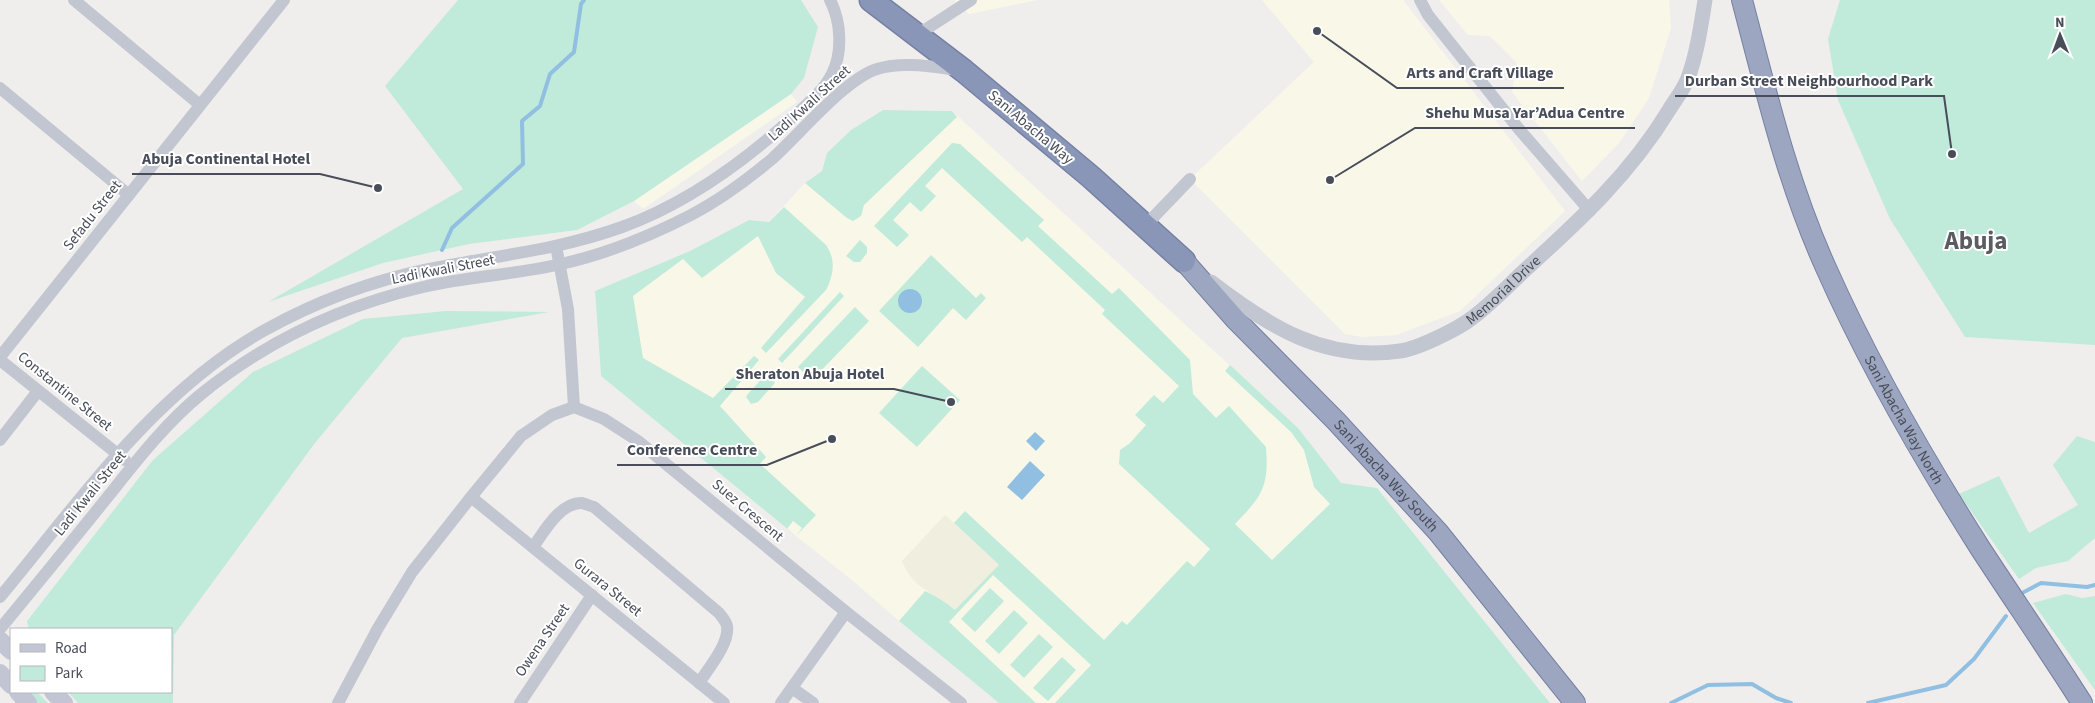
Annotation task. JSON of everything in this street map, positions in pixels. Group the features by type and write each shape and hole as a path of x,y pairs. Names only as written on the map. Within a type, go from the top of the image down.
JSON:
{"highway":[{"name":"Sani Abacha Way","path":"871,0 964,71 1091,177 1184,261"},
{"name":"Sani Abacha Way North","path":"1742,0 1772,114 1807,223 1848,315 1877,374 1980,547 2082,703"},
{"name":"Sani Abacha Way South","path":"1184,261 1235,319 1336,421 1438,532 1574,702"}],"main road":[{"path":"0,640 10,650"},
{"path":"0,673 10,684"},
{"path":"19,693 28,703"},
{"path":"54,693 64,703"}],"street":[{"path":"74,0 200,105"},
{"name":"Sefadu Street","path":"0,358 284,0"},
{"name":"Ladi Kwali Street","path":"0,597 118,454 168,402 224,356 263,331 308,307 355,288 428,270 556,246 623,227 668,207 725,173 768,140 810,102 833,73 839,51 839,38 836,11 830,0"},
{"path":"917,34 971,0"},
{"path":"1420,0 1428,15 1518,128 1590,210"},
{"name":"Memorial Drive","path":"1184,261 1239,304 1281,330 1314,345 1339,351 1362,353 1402,351 1429,341 1471,319 1590,210 1636,160 1688,78 1705,0"},
{"name":"Ladi Kwali Street","path":"0,629 133,466 179,414 200,395 272,345 314,322 362,303 426,286 560,264 642,238 711,204 771,159 855,80 873,70 893,66 924,66 964,71"},
{"path":"0,88 129,195"},
{"path":"1145,226 1190,179"},
{"path":"338,703 378,628 412,572 471,497 521,436 552,415 574,407 568,317 556,246"},
{"name":"Constantine Street","path":"0,358 38,391 133,466"},
{"path":"0,440 38,391"},
{"name":"Suez Crescent","path":"574,407 604,419 638,441 846,612 961,703"},
{"name":"Gurara Street","path":"471,497 724,703"},
{"path":"533,547 551,523 572,505 582,503 594,507 719,613 727,624 727,635 699,683"},
{"name":"Owena Street","path":"520,703 592,595"},
{"path":"781,703 846,612"},
{"path":"792,688 813,703"}],"shaded area":[{"path":"954,0 1037,0 969,14"},
{"path":"1262,0 1403,0 1565,211 1460,311 1396,335 1362,337 1345,334 1190,179 1314,62"},
{"path":"1439,0 1669,0 1671,28 1649,98 1619,143 1582,181 1512,92 1517,63 1490,36 1468,35"},
{"path":"791,94 797,102 643,209 634,201"},
{"path":"883,110 952,111 1298,428 1341,483 1239,703 999,703 852,580 601,376 595,291 690,251 749,220 769,222 805,183 822,171 827,153 851,130"}],"green space":[{"path":"458,0 801,0 818,27 804,78 791,94 634,201 577,230 469,244 383,263 268,302 463,189 385,86"},
{"path":"1840,0 2095,0 2095,345 1965,337 1890,219 1838,100 1828,39"},
{"path":"883,110 952,111 957,117 864,205 861,216 853,221 805,183 822,171 827,153 851,130"},
{"path":"952,143 960,144 1044,220 1038,226 1112,294 1119,288 1190,360 1193,394 1216,418 1229,406 1266,447 1266,472 1262,490 1252,506 1235,524 1272,560 1330,504 1314,487 1304,450 1291,432 1225,371 1230,365 1298,428 1341,483 1377,488 1550,703 1055,703 1091,665 993,575 949,622 1036,703 999,703 899,621 925,591 943,600 998,564 954,523 965,511 1104,640 1122,621 1127,625 1187,561 1194,567 1210,549 1119,464 1120,450 1130,443 1146,425 1135,415 1154,395 1163,403 1179,386 1102,314 1105,310 1027,237 1022,242 942,168 925,186 936,196 921,212 910,202 893,220 909,235 897,247 874,226"},
{"path":"784,207 826,245 833,261 833,267 831,279 826,290 766,353 761,348 805,297 776,273 758,236 702,278 683,259 633,296 643,358 713,398 754,356 759,360 720,406 766,457 760,464 816,515 796,536 802,528 793,521 787,529 601,376 595,291 690,251 749,220 769,222"},
{"path":"860,240 867,247 867,253 860,262 854,262 846,256"},
{"path":"931,255 976,298 981,293 986,298 966,320 953,308 918,347 879,311"},
{"path":"840,292 844,296 782,363 778,359"},
{"path":"855,307 869,321 812,380 798,367"},
{"path":"446,311 549,312 402,338 315,443 174,635 173,703 78,703 69,693 172,693 172,628 29,628 27,621 153,460 253,372 363,319"},
{"path":"922,366 960,400 917,447 879,413"},
{"path":"766,374 775,383 758,402 751,404 746,397"},
{"path":"2077,436 2095,442 2095,538 2068,561 2036,568 2019,579 1959,494 1999,476 2029,533 2078,505 2053,465"},
{"path":"990,588 1004,601 975,632 961,619"},
{"path":"2066,594 2082,598 2095,596 2095,690 2033,603"},
{"path":"1014,610 1028,623 999,654 985,641"},
{"path":"1039,634 1053,647 1024,678 1010,665"},
{"path":"1062,657 1076,670 1048,701 1033,688"},
{"path":"24,693 38,693 48,703 34,703"}],"sand":[{"path":"945,515 999,565 955,610 918,584 906,570 902,561"}],"water":[{"path":"910,289 915,290 921,296 921,306 915,312 910,313 905,312 899,306 898,301 899,296 905,290"},
{"path":"1035,432 1045,441 1036,451 1026,441"},
{"path":"1030,461 1045,475 1022,500 1007,487"}],"waterway":[{"path":"442,250 452,228 523,164 522,121 540,106 550,74 574,52 581,4 584,0"},
{"path":"2024,592 2041,583 2087,587 2095,585"},
{"path":"1868,703 1946,685 1974,659 2006,616"},
{"path":"1671,703 1708,685 1752,684 1776,698 1791,703"}],"place":[{"name":"Arts and Craft Village","path":"1317,31"},
{"name":"Durban Street Neighbourhood Park","path":"1952,154"},
{"name":"Shehu Musa Yar’Adua Centre","path":"1330,180"},
{"name":"Abuja Continental Hotel","path":"378,188"},
{"name":"Sheraton Abuja Hotel","path":"951,402"},
{"name":"Conference Centre","path":"832,439"}],"district":[{"name":"Abuja","path":"1976,240"}]}
